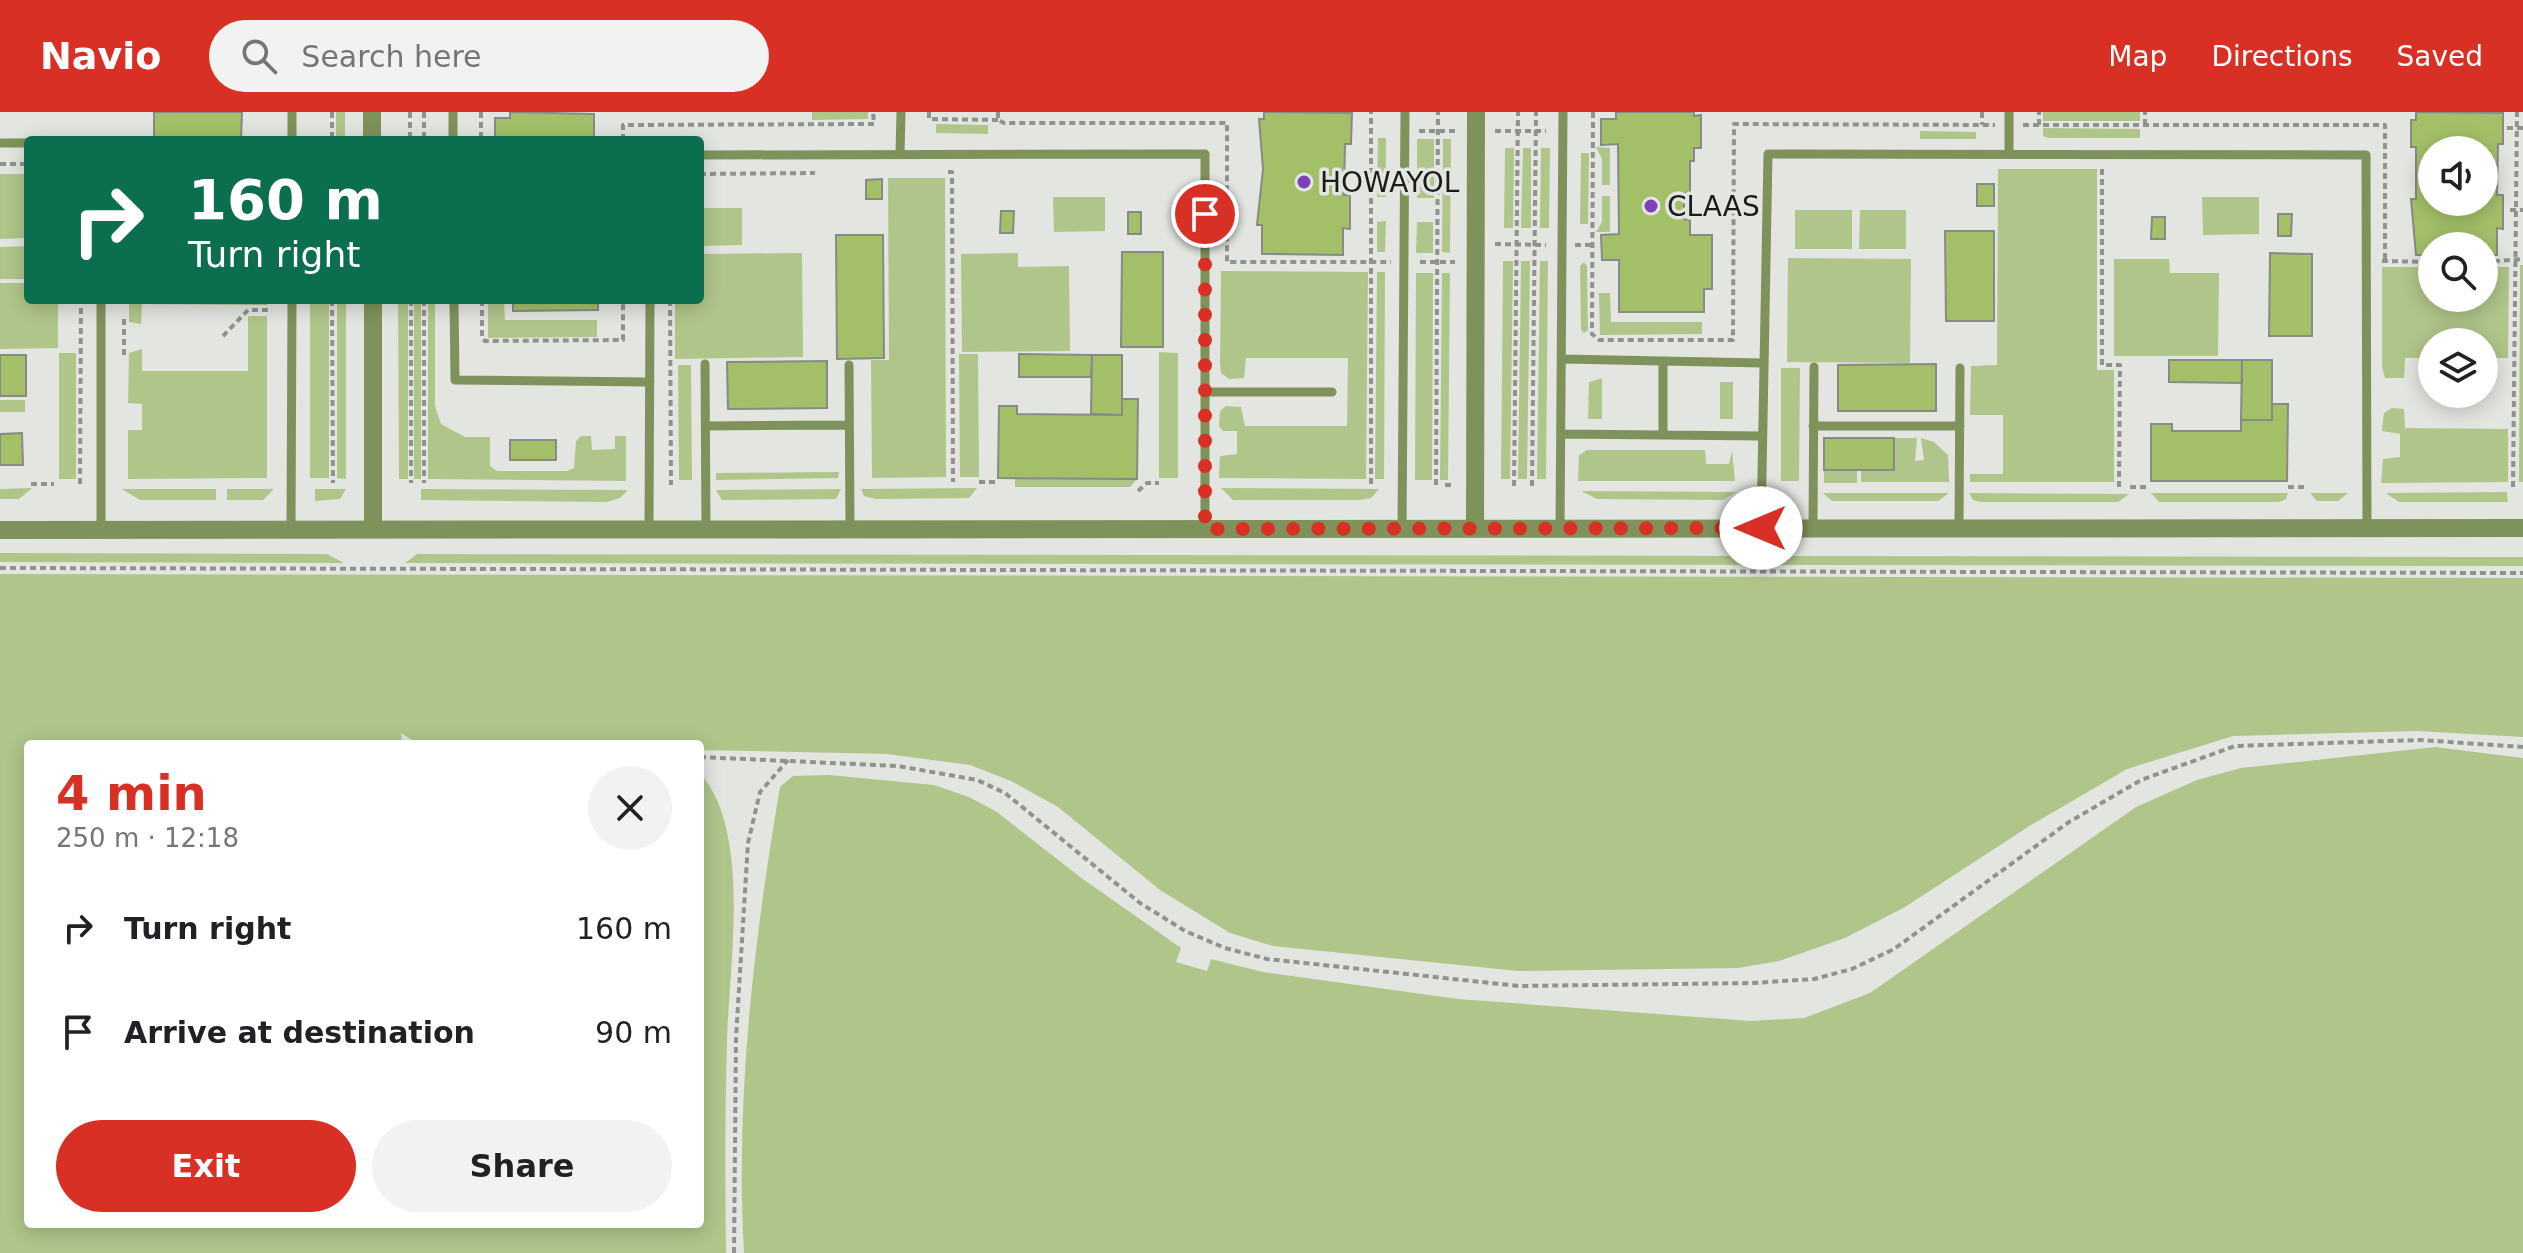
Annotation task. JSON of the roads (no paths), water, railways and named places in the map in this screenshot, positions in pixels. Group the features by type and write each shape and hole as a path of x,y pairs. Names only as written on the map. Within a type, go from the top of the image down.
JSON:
{"street":[{"path":"372,112 372,136"},
{"path":"1475,529 1476,112"},
{"path":"373,304 373,529"},
{"path":"0,530 2523,528"}],"lane":[{"path":"292,112 292,136"},
{"path":"453,112 453,136"},
{"path":"900,155 901,112"},
{"path":"1402,529 1405,112"},
{"path":"1560,529 1563,112"},
{"path":"2009,112 2009,154"},
{"path":"0,143 24,143"},
{"path":"704,155 1205,154 1205,529"},
{"path":"1761,528 1768,154 2009,154 2366,155 2367,528"},
{"path":"101,304 101,529"},
{"path":"291,530 292,304"},
{"path":"454,304 455,380 650,382"},
{"path":"649,529 650,304"},
{"path":"1563,359 1763,363"},
{"path":"1663,361 1663,435"},
{"path":"705,364 706,529"},
{"path":"849,365 850,528"},
{"path":"1813,529 1814,367"},
{"path":"1959,529 1960,368"},
{"path":"1205,392 1332,392"},
{"path":"706,426 849,425"},
{"path":"1813,426 1960,426"},
{"path":"1563,434 1762,436"}],"place":[{"name":"HOWAYOL","path":"1304,182"},
{"name":"CLAAS","path":"1651,206"}]}
